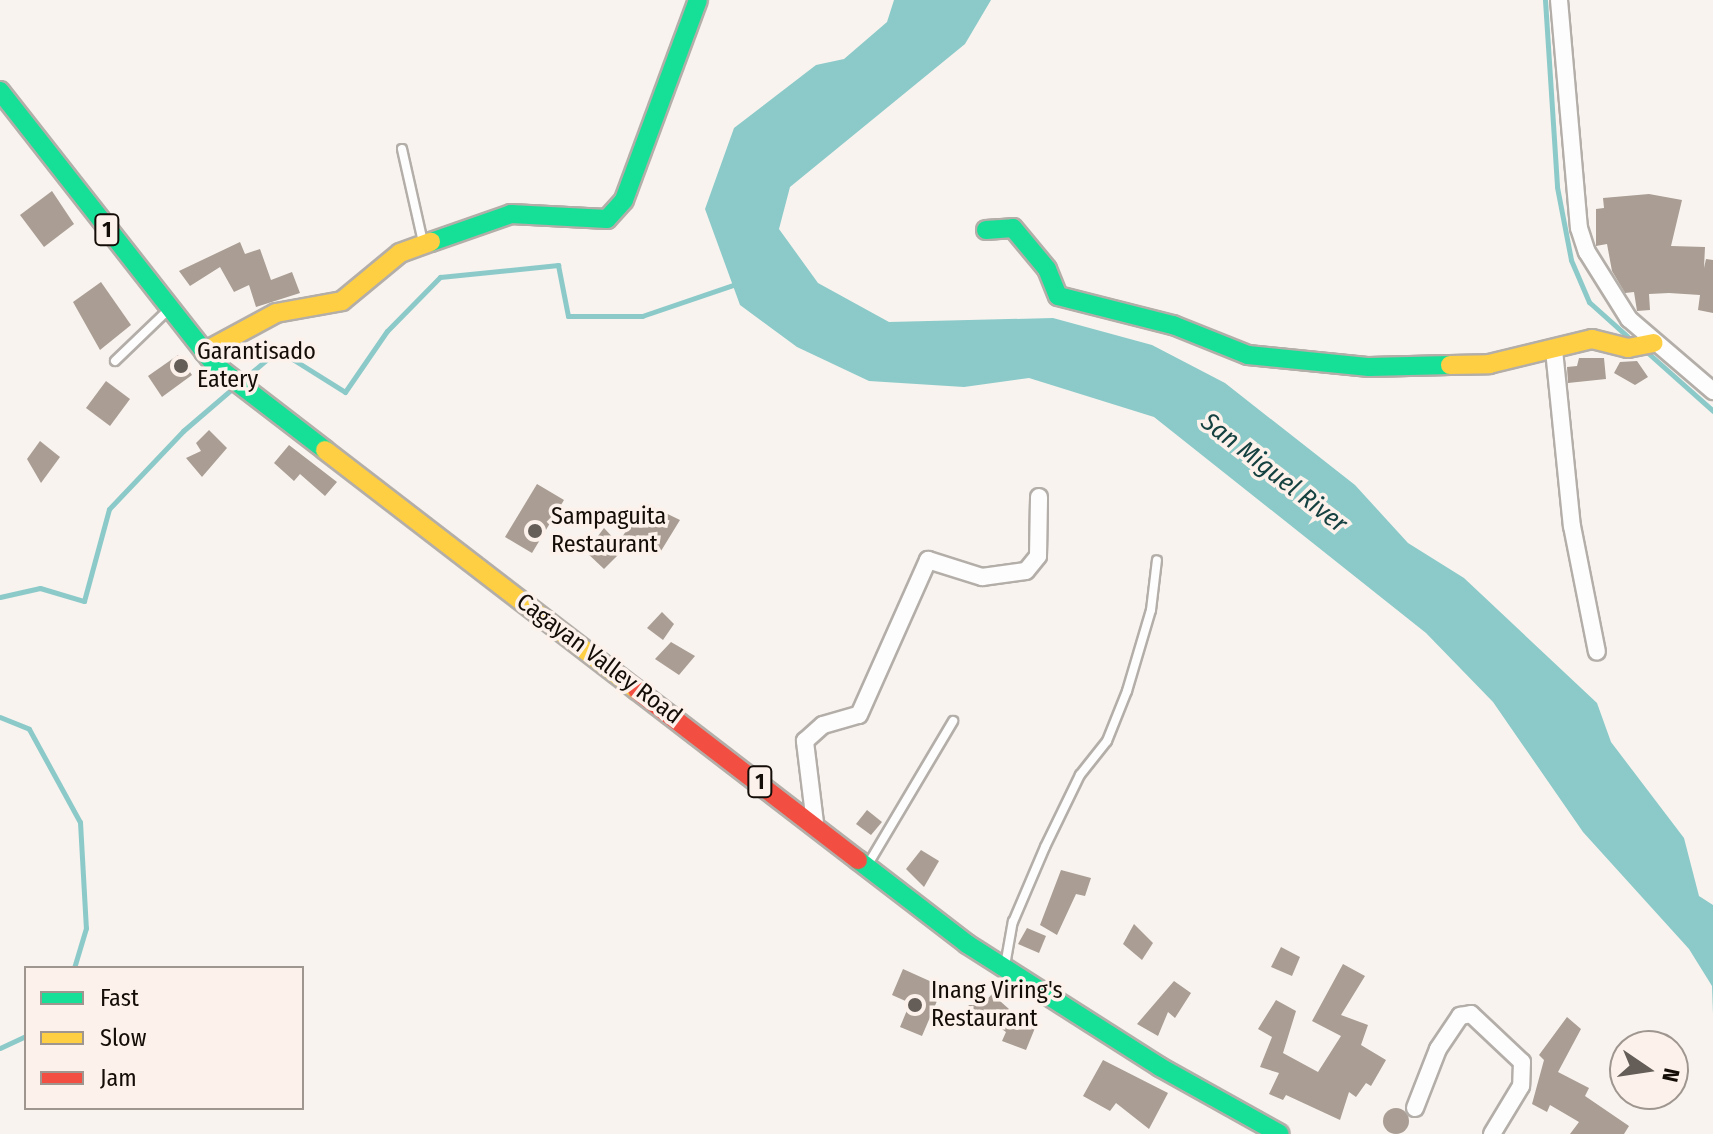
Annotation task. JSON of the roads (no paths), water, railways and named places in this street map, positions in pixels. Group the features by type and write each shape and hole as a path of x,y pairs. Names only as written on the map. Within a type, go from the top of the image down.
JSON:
{"main road":[{"path":"210,359 276,313 342,301 378,268 423,245 529,211 598,223 607,219 624,200 698,0"},
{"name":"Cagayan Valley Road","path":"0,91 210,359 259,400 1004,968 1280,1134"},
{"path":"986,230 1013,228 1047,269 1058,296 1173,325 1248,355 1369,367 1489,364 1592,339 1628,348 1654,343"}],"street":[{"path":"1559,0 1579,228 1615,303 1654,343 1713,391"},
{"path":"1554,350 1572,526 1597,652"},
{"path":"815,824 805,741 823,725 859,715 928,560 982,577 1026,571 1038,556 1039,497"},
{"path":"1415,1108 1450,1029 1471,1014 1522,1062 1521,1086 1492,1134"}],"lane":[{"path":"402,149 423,245"},
{"path":"115,361 170,309"},
{"path":"1004,968 1013,922 1045,847 1080,775 1107,741 1127,691 1151,610 1157,560"},
{"path":"868,866 953,721"}],"water":[{"name":"San Miguel River","path":"894,0 991,0 965,44 790,187 779,229 818,283 889,322 1053,318 1152,345 1225,383 1355,485 1408,543 1464,578 1597,703 1611,742 1684,838 1699,896 1713,905 1713,1014 1712,986 1689,949 1583,832 1493,702 1426,633 1154,417 1029,378 964,387 869,381 797,347 740,305 705,209 734,128 816,65 844,59 887,22"}],"waterway":[{"path":"1545,0 1557,187 1571,260 1589,302 1628,337"},
{"path":"246,377 278,350 345,392 387,331 440,277 558,265 568,316 642,316 739,283"},
{"path":"1648,353 1713,411"},
{"path":"0,597 40,588 84,601 109,509 183,431 232,389"},
{"path":"0,717 29,729 80,822 86,928 75,966"},
{"path":"0,1048 24,1037"}],"place":[{"name":"Garantisado Eatery","path":"181,366"},
{"name":"Sampaguita Restaurant","path":"535,531"},
{"name":"Inang Viring's Restaurant","path":"915,1005"}]}
